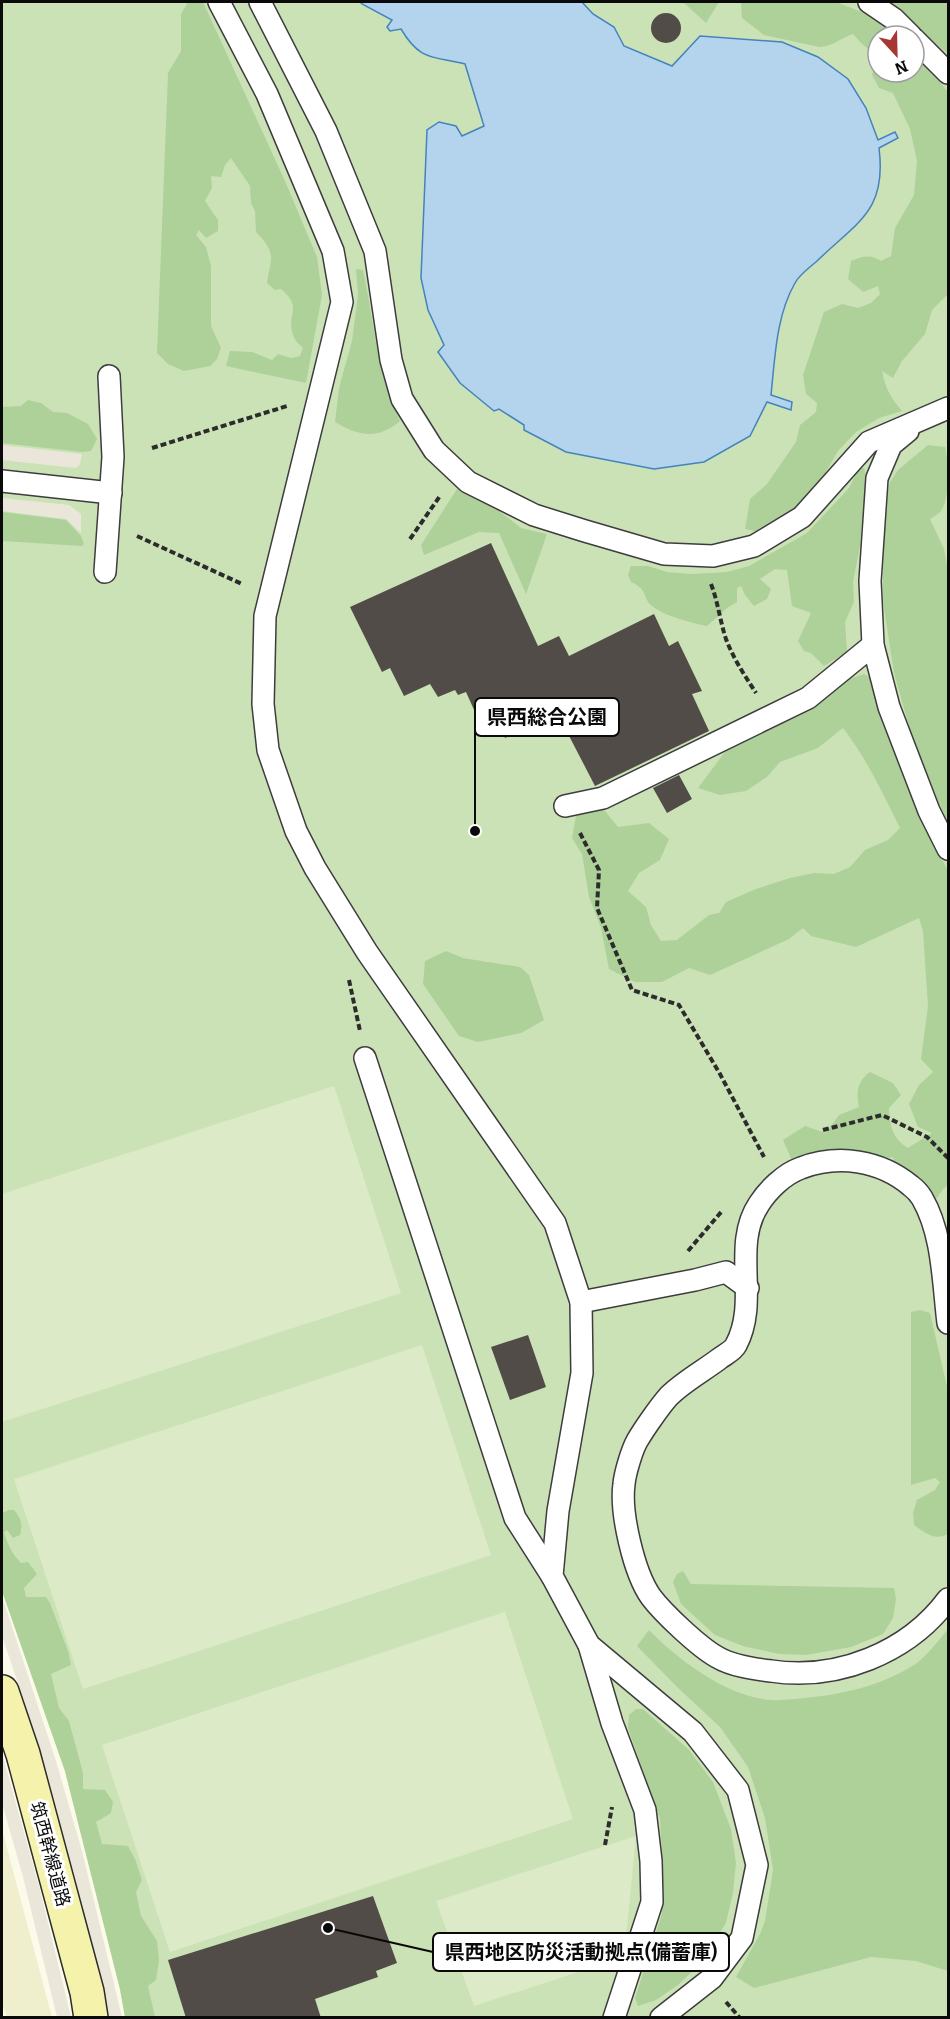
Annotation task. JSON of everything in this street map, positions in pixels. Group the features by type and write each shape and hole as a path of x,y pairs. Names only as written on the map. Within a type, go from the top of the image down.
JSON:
{"street":[{"name":"筑西幹線道路","path":"2,1692 23,1754 87,1992 91,2018"}],"lane":[{"path":"219,2 267,94 333,251 342,302 265,616 263,704 268,750 296,831 315,868 367,952 555,1223 581,1302 582,1373 558,1511 552,1576"},
{"path":"260,2 326,131 375,251 391,360 402,399 434,450 468,482 534,515 664,554 713,556 754,546 802,517 869,442 948,408"},
{"path":"869,2 899,24"},
{"path":"926,50 948,72"},
{"path":"105,572 113,457 109,376"},
{"path":"925,418 891,444 878,478 870,581 873,645 889,707 929,811 948,849"},
{"path":"2,481 111,493"},
{"path":"565,806 603,798 808,698 873,645"},
{"path":"365,1058 515,1518 552,1576 588,1645 612,1723 645,1810 651,1861 652,1902 614,2018"},
{"path":"948,1323 933,1221 921,1194 897,1174 864,1162 832,1161 799,1168 773,1186 757,1205 744,1254 748,1288 745,1320 735,1347 670,1395 635,1443 624,1484 626,1521 634,1561 650,1596 679,1627 718,1658 753,1668 793,1674 839,1669 879,1656 920,1628 948,1599"},
{"path":"581,1302 726,1272 748,1288"},
{"path":"588,1645 693,1732 738,1790 757,1865 742,1938 712,1978 661,2018"}],"path":[{"path":"152,448 319,396"},
{"path":"410,539 456,471"},
{"path":"129,532 270,597"},
{"path":"699,556 717,600 726,640 742,671 771,717"},
{"path":"565,806 599,870 597,908 632,990 679,1005 765,1157"}],"green space":[{"path":"2,2 948,2 948,2017 125,2017 65,1771 2,1591"},
{"path":"188,2 203,2 285,181 317,257 322,295 306,383 226,366 230,351 252,352 272,360 278,354 291,358 300,356 303,348 295,340 292,329 292,302 281,289 275,290 267,283 271,261 270,251 256,232 250,186 231,158 225,165 221,177 211,176 212,188 205,201 218,220 218,231 206,238 199,230 196,235 206,247 211,266 211,326 221,348 217,359 210,366 184,371 168,364 157,353 168,73 181,51 181,14"},
{"path":"683,2 719,2 706,23"},
{"path":"737,2 836,2 872,16 881,24 866,24 866,47 853,34 832,44 819,47 764,35 742,18 741,3"},
{"path":"887,2 948,2 948,55 926,35 926,24 913,24"},
{"path":"926,64 948,92 948,294 932,310 925,334 902,361 893,378 882,371 889,392 902,411 879,418 856,432 838,451 824,475 797,507 755,531 745,529 750,499 767,484 796,442 800,425 816,412 817,403 806,394 803,375 824,312 842,304 858,308 871,303 880,294 878,286 863,292 848,279 851,261 866,256 881,261 891,256 895,228 914,195 917,161 910,129 893,93 879,88 877,84 926,84"},
{"path":"356,269 363,270 381,366 400,421 384,431 368,434 335,422 339,388 352,341 358,295"},
{"path":"28,400 41,403 53,412 67,413 88,424 97,439 91,451 82,452 2,443 2,407 21,406"},
{"path":"928,445 945,447 948,471 944,505 940,512 930,519 944,549 948,570 948,823 911,733 894,673 883,601 883,545 886,499 890,482 898,470"},
{"path":"859,468 864,468 866,476 860,546 853,582 854,602 845,622 847,652 824,666 811,653 804,651 798,641 811,613 792,606 787,570 775,569 760,579 771,589 767,599 754,606 741,586 737,588 737,602 707,626 678,619 657,610 649,603 643,591 631,582 628,575 631,566 648,566 667,572 691,574 727,572 749,566 807,533 849,488"},
{"path":"457,489 498,510 521,528 547,534 526,594 499,533 479,532 424,555 421,545"},
{"path":"2,512 66,520 81,536 84,544 82,546 2,541"},
{"path":"864,674 871,678 882,722 918,812 948,871 948,1185 937,1198 925,1203 895,1167 893,1157 867,1164 793,1163 783,1140 805,1126 826,1133 839,1115 859,1107 858,1088 862,1079 870,1072 893,1083 901,1095 889,1108 891,1126 898,1140 908,1148 932,1133 918,1127 909,1104 919,1085 933,1072 921,1059 928,1006 923,931 919,918 856,947 811,936 803,928 789,939 710,975 689,968 662,982 635,982 609,969 601,928 589,897 582,854 572,838 576,816 584,804 600,805 618,827 649,823 669,839 660,860 639,873 628,891 646,907 651,925 661,941 677,940 709,915 719,913 726,902 756,889 814,873 834,874 850,867 865,850 888,840 900,828 867,764 843,728 818,748 780,762 767,777 746,791 720,795 698,788 727,749 811,709 821,698 849,679"},
{"path":"446,951 463,958 520,967 529,975 544,1020 521,1033 478,1042 459,1036 423,984 425,961"},
{"path":"334,1086 401,1293 2,1422 2,1194"},
{"path":"920,1310 930,1313 948,1391 948,1534 939,1537 926,1533 914,1525 913,1513 917,1500 935,1490 940,1482 935,1478 911,1485 911,1312"},
{"path":"422,1345 491,1555 83,1689 14,1479"},
{"path":"14,1510 16,1513 21,1521 21,1528 20,1535 13,1538 7,1530 4,1532 8,1544 21,1563 28,1562 37,1574 24,1588 26,1597 46,1597 68,1651 71,1665 51,1674 59,1708 69,1721 83,1773 83,1789 105,1790 113,1802 111,1813 96,1822 102,1844 128,1846 142,1880 136,1892 141,1916 157,1941 159,1960 156,1980 148,1986 155,2017 125,2017 65,1771 2,1591 2,1513"},
{"path":"683,1571 691,1584 894,1588 896,1599 893,1618 883,1634 851,1647 806,1655 779,1654 743,1646 715,1635 681,1604 673,1582 677,1574"},
{"path":"505,1612 573,1819 170,1952 102,1745"},
{"path":"948,1629 948,1971 916,1961 871,1957 754,1988 736,1977 765,1921 773,1870 765,1818 748,1767 720,1727 637,1646 649,1630 689,1665 721,1685 755,1697 780,1700 842,1693 888,1678 917,1663"},
{"path":"636,1709 643,1709 689,1750 713,1782 731,1829 736,1863 733,1893 726,1923 701,1963 678,1985 656,2000 638,2006 635,1998 662,1914 663,1872 660,1819 628,1728 629,1715"},
{"path":"2,1829 52,2017 7,2017 2,2003"},
{"path":"636,1836 624,1957 474,2006 436,1901"}],"shaded area":[{"path":"2,445 82,454 80,464 76,468 2,460"},
{"path":"2,498 69,505 81,514 81,533 66,519 2,511"},
{"path":"2,1596 56,1761 82,1851 122,2017 109,2017 73,1870 24,1701 2,1636"},
{"path":"2,1753 40,1890 71,2017 57,2017 23,1877 2,1803"}],"water":[{"path":"360,2 582,2 593,14 614,27 624,46 672,66 700,36 782,42 818,57 848,79 866,108 878,140 895,132 898,138 879,148 878,187 874,201 866,213 802,274 789,296 777,337 771,395 792,402 791,410 767,402 750,436 704,462 654,469 566,452 524,430 524,425 499,409 494,411 460,383 438,352 444,345 428,310 421,278 427,130 439,122 456,126 462,136 484,126 465,64 435,58 421,52 414,47 401,29 390,31 387,27 392,20"}],"building":[{"path":"666,13 677,17 681,28 677,39 666,43 655,39 651,28 655,17"},
{"path":"491,543 538,646 559,636 569,656 654,614 669,646 678,641 702,691 692,694 709,731 595,786 566,730 548,737 542,722 505,738 491,705 475,712 466,692 458,695 455,690 438,697 430,684 404,696 390,668 382,672 350,607"},
{"path":"679,775 692,799 667,813 653,788"},
{"path":"528,1335 546,1387 510,1400 491,1347"},
{"path":"373,1896 397,1963 376,1971 378,1977 315,1999 321,2018 186,2018 168,1960"}],"place":[{"name":"県西総合公園","path":"475,831"},
{"name":"県西地区防災活動拠点(備蓄庫)","path":"328,1928"}]}
